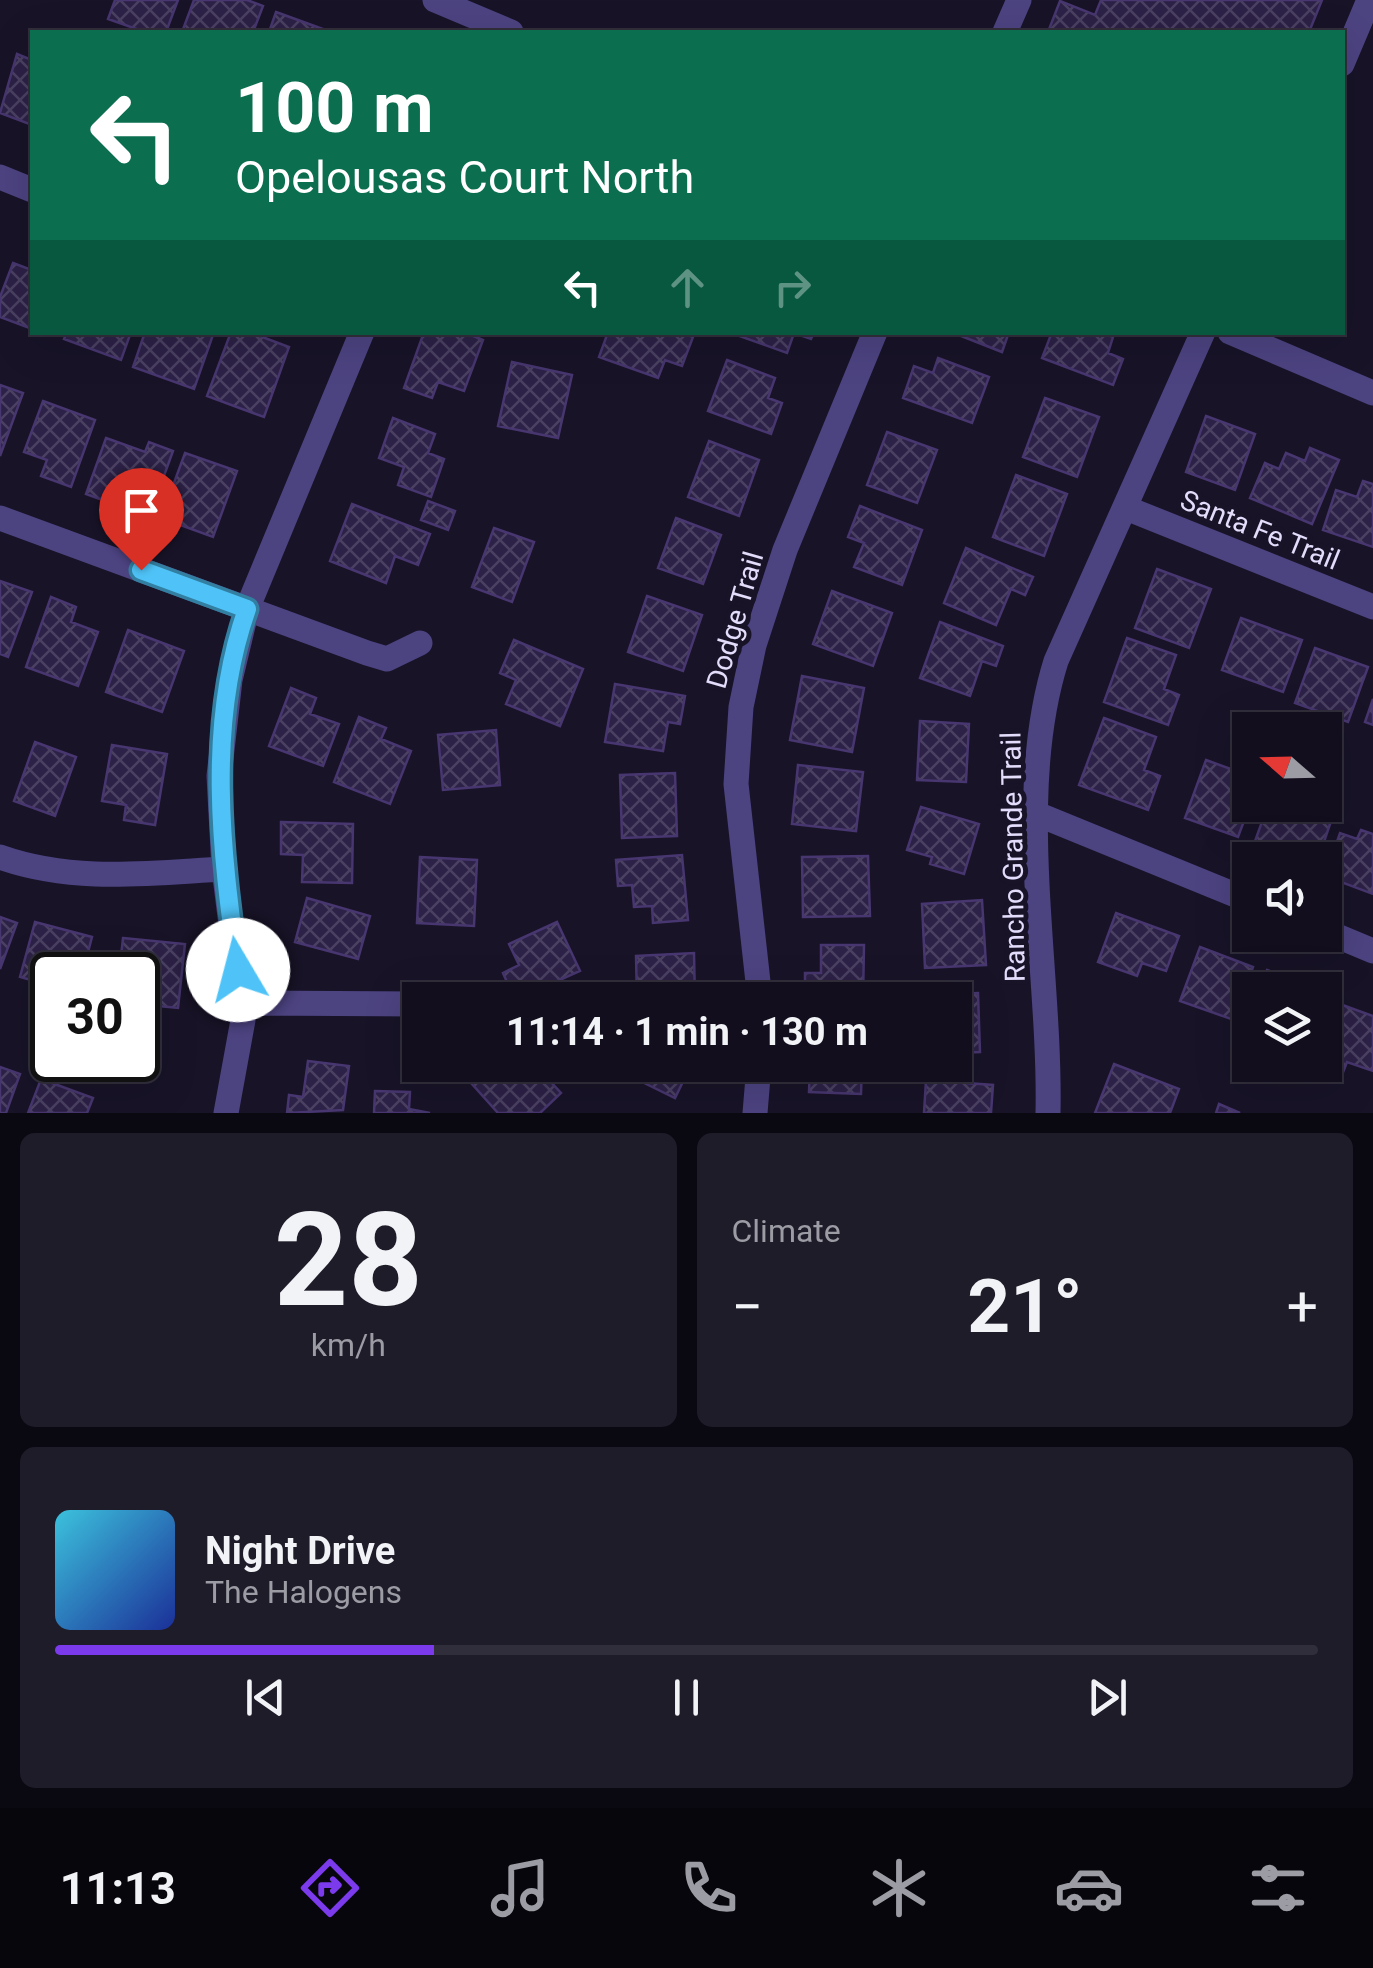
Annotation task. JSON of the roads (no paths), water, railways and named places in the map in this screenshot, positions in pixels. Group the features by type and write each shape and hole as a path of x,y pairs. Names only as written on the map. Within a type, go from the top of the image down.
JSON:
{"street":[{"path":"435,0 497,22"},
{"path":"1007,30 1019,0"},
{"path":"1345,57 1369,0"},
{"path":"0,177 30,189"},
{"path":"226,1113 243,1003 224,868 219,776 230,680 247,609 361,335"},
{"name":"Dodge Trail","path":"758,982 736,784 741,707 754,645 786,550 874,335"},
{"name":"Rancho Grande Trail","path":"1048,1113 1037,814 1042,706 1056,661 1202,335"},
{"path":"1237,335 1373,392"},
{"name":"Santa Fe Trail","path":"1126,508 1373,607"},
{"path":"0,518 387,659 420,643"},
{"path":"1037,814 1232,894"},
{"path":"0,858 24,866 107,876 224,868"},
{"path":"1342,938 1373,951"},
{"path":"243,1003 402,1004"},
{"path":"755,1113 757,1082"}]}
